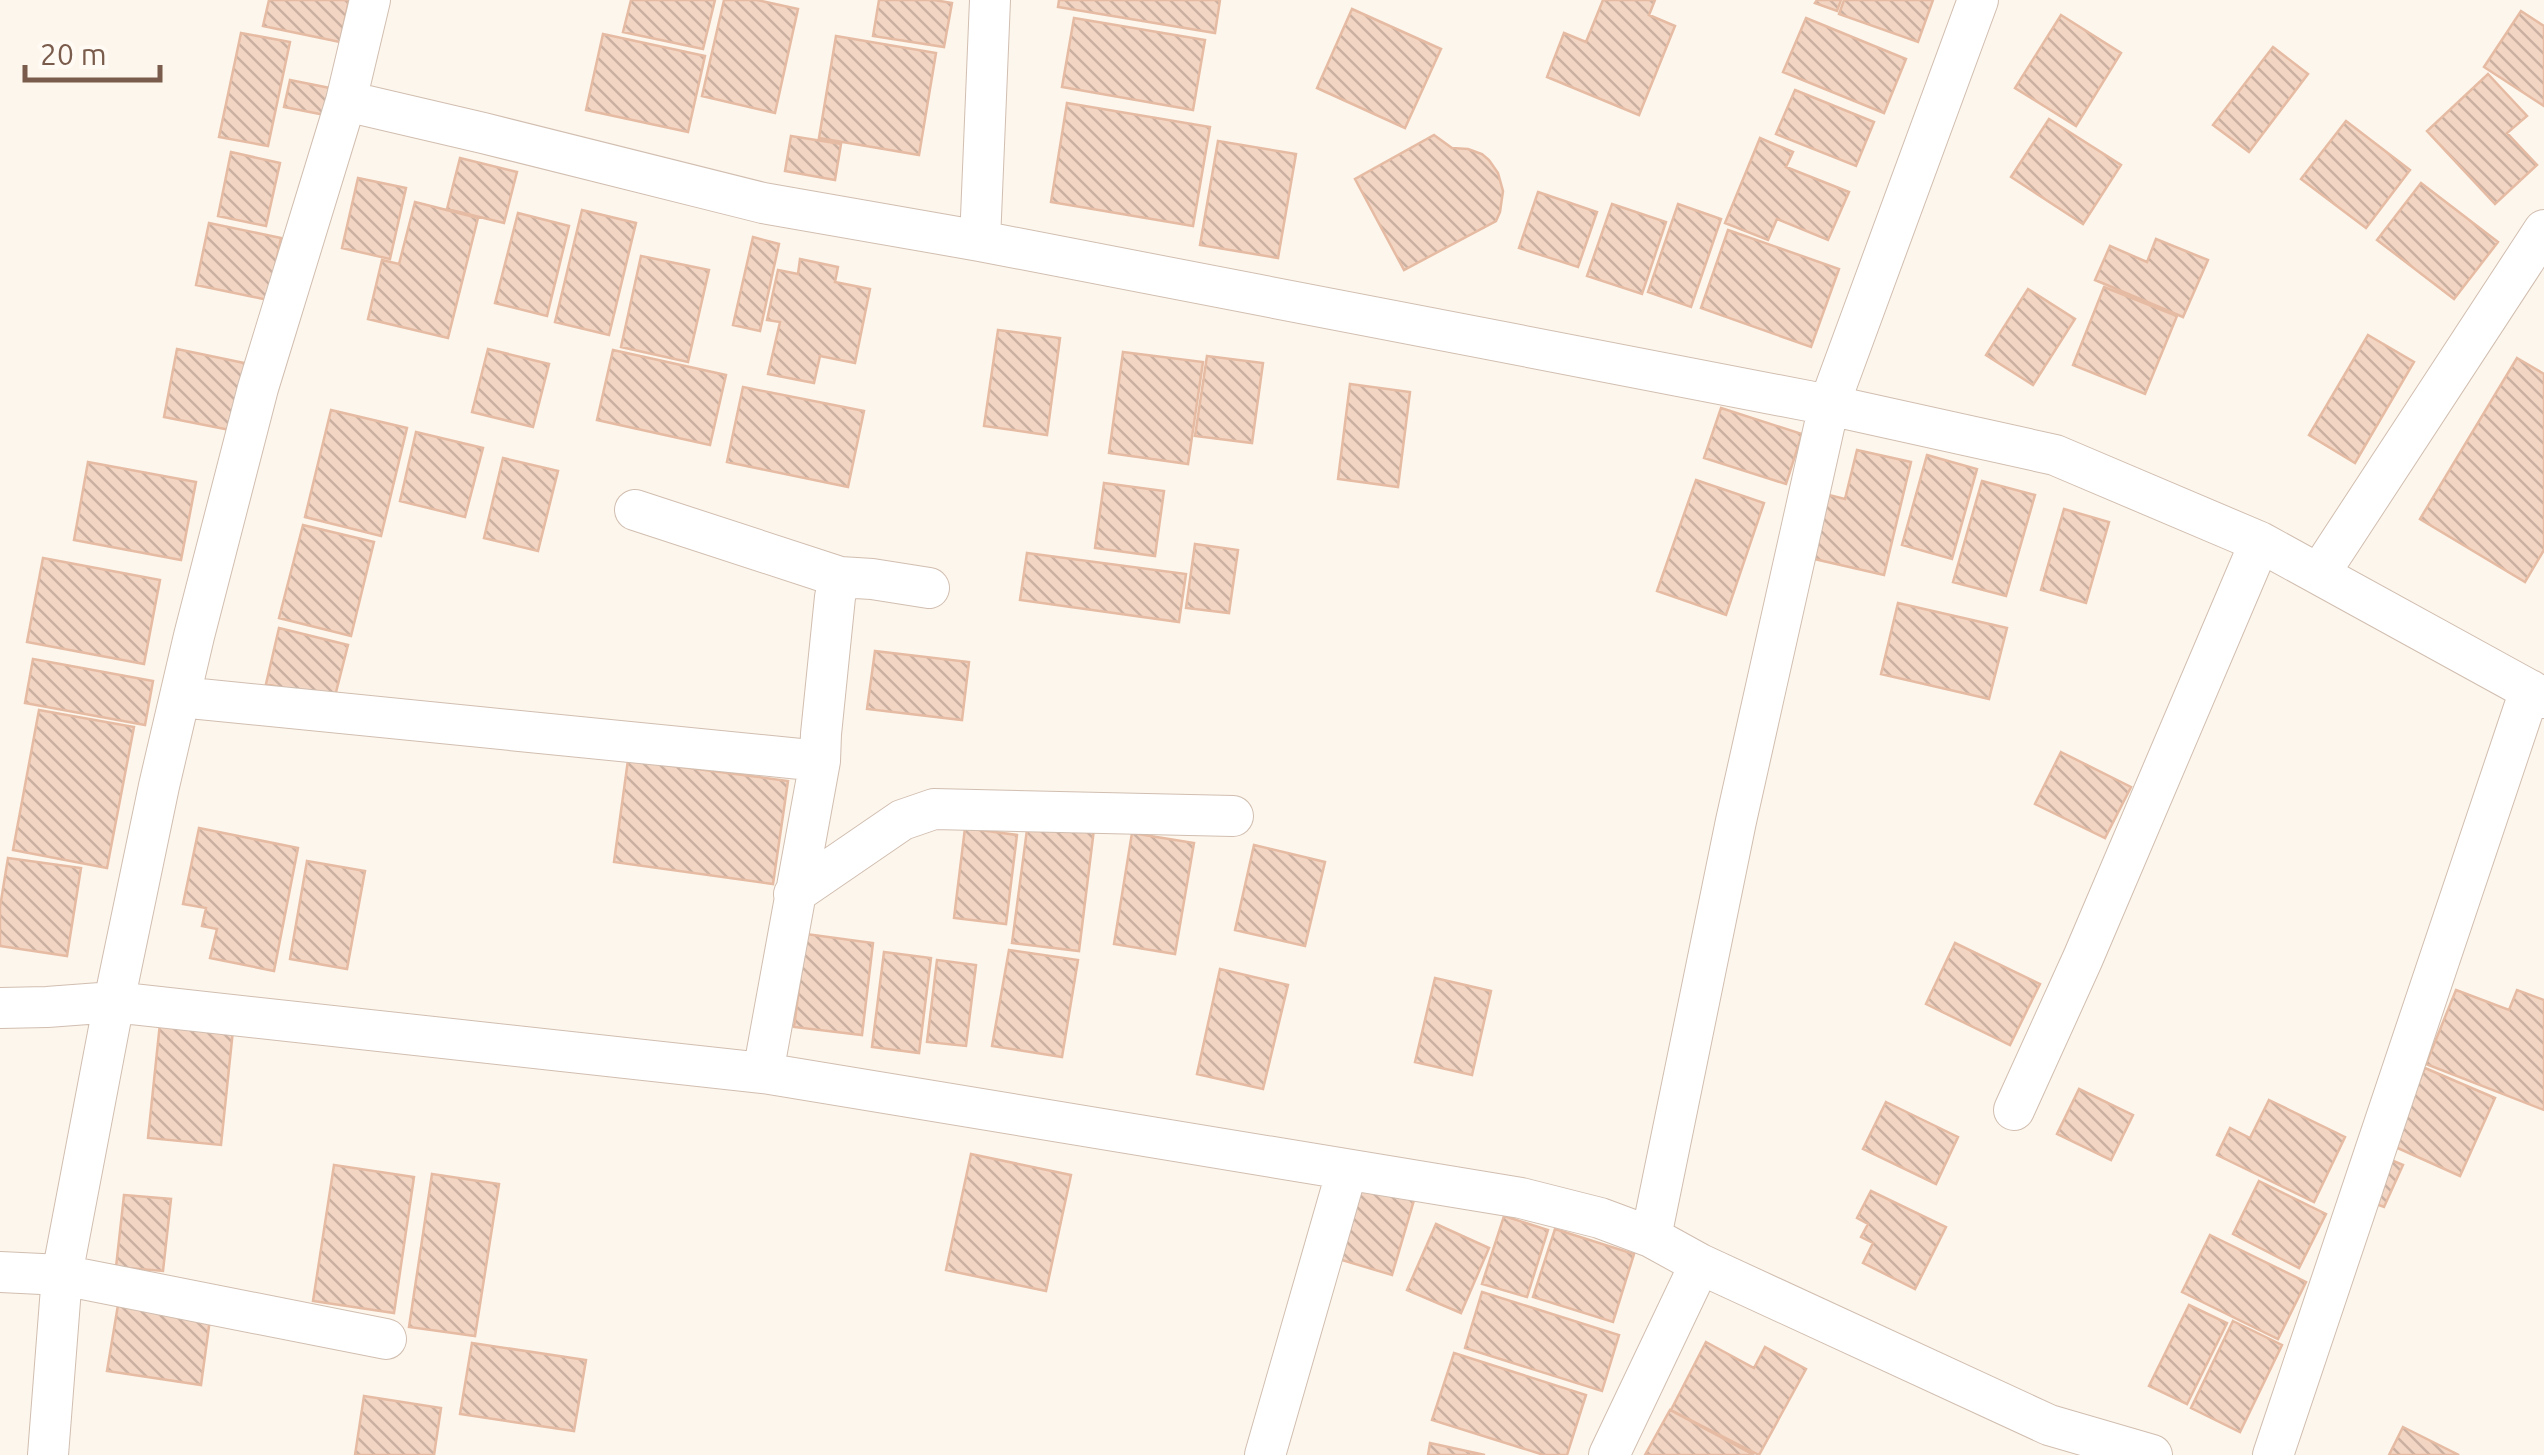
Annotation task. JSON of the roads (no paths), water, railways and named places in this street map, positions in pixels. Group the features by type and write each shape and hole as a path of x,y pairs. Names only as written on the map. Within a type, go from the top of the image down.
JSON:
{"street":[{"path":"48,1455 62,1275 114,1002 180,697 258,388 346,101 370,0"},
{"path":"980,241 990,0"},
{"path":"1651,1237 1736,821 1829,406 1978,0"},
{"path":"346,101 763,204 980,241 1829,406 2055,455 2260,542 2537,694 2273,1455"},
{"path":"2320,574 2544,230"},
{"path":"635,510 840,577 929,588"},
{"path":"2014,1110 2260,542"},
{"path":"764,1073 820,762 840,577"},
{"path":"180,697 820,762"},
{"path":"794,894 902,820 934,809 1233,816"},
{"path":"0,1008 114,1002 764,1073 1520,1198 1600,1218 1651,1237 1700,1264 2049,1425 2152,1455"},
{"path":"1265,1455 1347,1170"},
{"path":"1609,1455 1700,1264"},
{"path":"0,1272 62,1275 386,1339"}]}
